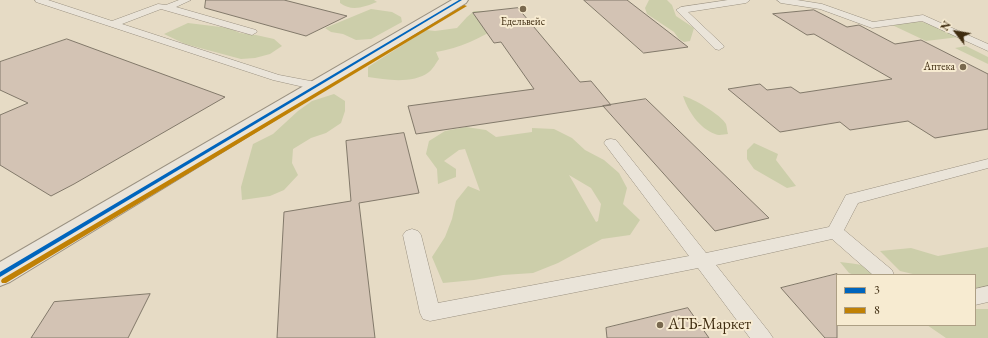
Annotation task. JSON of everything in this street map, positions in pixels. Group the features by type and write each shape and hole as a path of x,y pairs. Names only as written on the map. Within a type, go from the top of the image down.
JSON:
{"street":[{"path":"0,275 461,0"}],"lane":[{"path":"39,0 277,78 317,86"},
{"path":"166,8 186,0"},
{"path":"719,47 681,10 746,0"},
{"path":"781,0 822,7 872,25 923,18 988,48"},
{"path":"112,24 161,6 252,32"},
{"path":"610,143 762,338"},
{"path":"835,232 852,199 988,163"},
{"path":"412,234 430,313 701,261 835,232"},
{"path":"835,232 884,274"},
{"path":"976,297 988,294"}],"green space":[{"path":"340,0 374,0 377,2 363,7 354,8 345,6 340,3"},
{"path":"649,0 667,0 672,5 676,16 694,28 690,41 684,42 679,39 674,32 647,14 645,8"},
{"path":"371,9 392,12 401,17 402,22 371,39 356,40 343,34 331,32 325,28"},
{"path":"474,11 493,11 501,25 470,42 436,52 439,59 433,68 423,76 408,80 368,77 368,67 426,30 435,31 457,28"},
{"path":"913,21 929,23 959,37 926,41 890,24"},
{"path":"188,23 229,28 240,33 274,39 282,46 270,54 255,58 241,59 185,44 164,34"},
{"path":"966,46 988,57 988,64 955,48"},
{"path":"334,94 345,101 345,111 341,123 326,133 311,138 293,149 292,163 298,175 284,190 270,196 242,200 241,187 253,144 273,134 298,111 312,101"},
{"path":"683,96 700,103 719,116 726,124 728,134 717,135 704,128 691,113"},
{"path":"466,127 486,130 496,137 532,132 532,128 554,129 572,138 585,150 604,160 619,173 627,188 623,204 640,220 630,235 602,239 558,263 533,273 503,275 443,283 432,257 445,237 452,219 456,201 468,186 480,191 465,149 459,150 444,161 456,169 456,177 438,184 437,169 426,154 429,141 445,131","holes":["569,175 591,188 601,204 598,221 596,222"]},
{"path":"754,143 778,154 776,160 796,186 787,188 754,169 747,159 747,150"},
{"path":"988,247 988,287 976,288 976,274 913,274 900,271 880,251 911,248 938,256"},
{"path":"840,262 871,267 886,274 852,274"},
{"path":"976,309 988,309 988,338 946,338 928,326 976,326"}],"building":[{"path":"206,0 284,0 347,16 306,36 205,8"},
{"path":"584,0 627,0 688,47 644,53"},
{"path":"518,8 580,82 591,81 611,105 416,134 408,106 534,89 501,42 494,43 473,13"},
{"path":"814,10 847,27 859,25 895,44 921,40 988,74 988,129 935,138 908,121 850,130 840,122 780,132 728,89 760,84 767,90 791,87 800,93 892,79 814,34 807,35 773,14"},
{"path":"67,39 225,97 51,196 0,165 0,115 28,103 0,90 0,62"},
{"path":"646,99 769,218 715,231 603,106"},
{"path":"404,133 419,193 359,203 375,338 277,338 284,212 351,201 346,141"},
{"path":"836,274 837,338 825,338 781,288"},
{"path":"150,294 128,338 31,338 54,302"},
{"name":"АТБ-Маркет","path":"688,308 709,338 607,338 606,328"}],"transit line":[{"name":"3","path":"0,275 461,0"},
{"name":"8","path":"4,281 465,6"}],"place":[{"name":"Едельвейс","path":"523,9"},
{"name":"Аптека","path":"963,67"},
{"name":"АТБ-Маркет","path":"660,325"}]}
